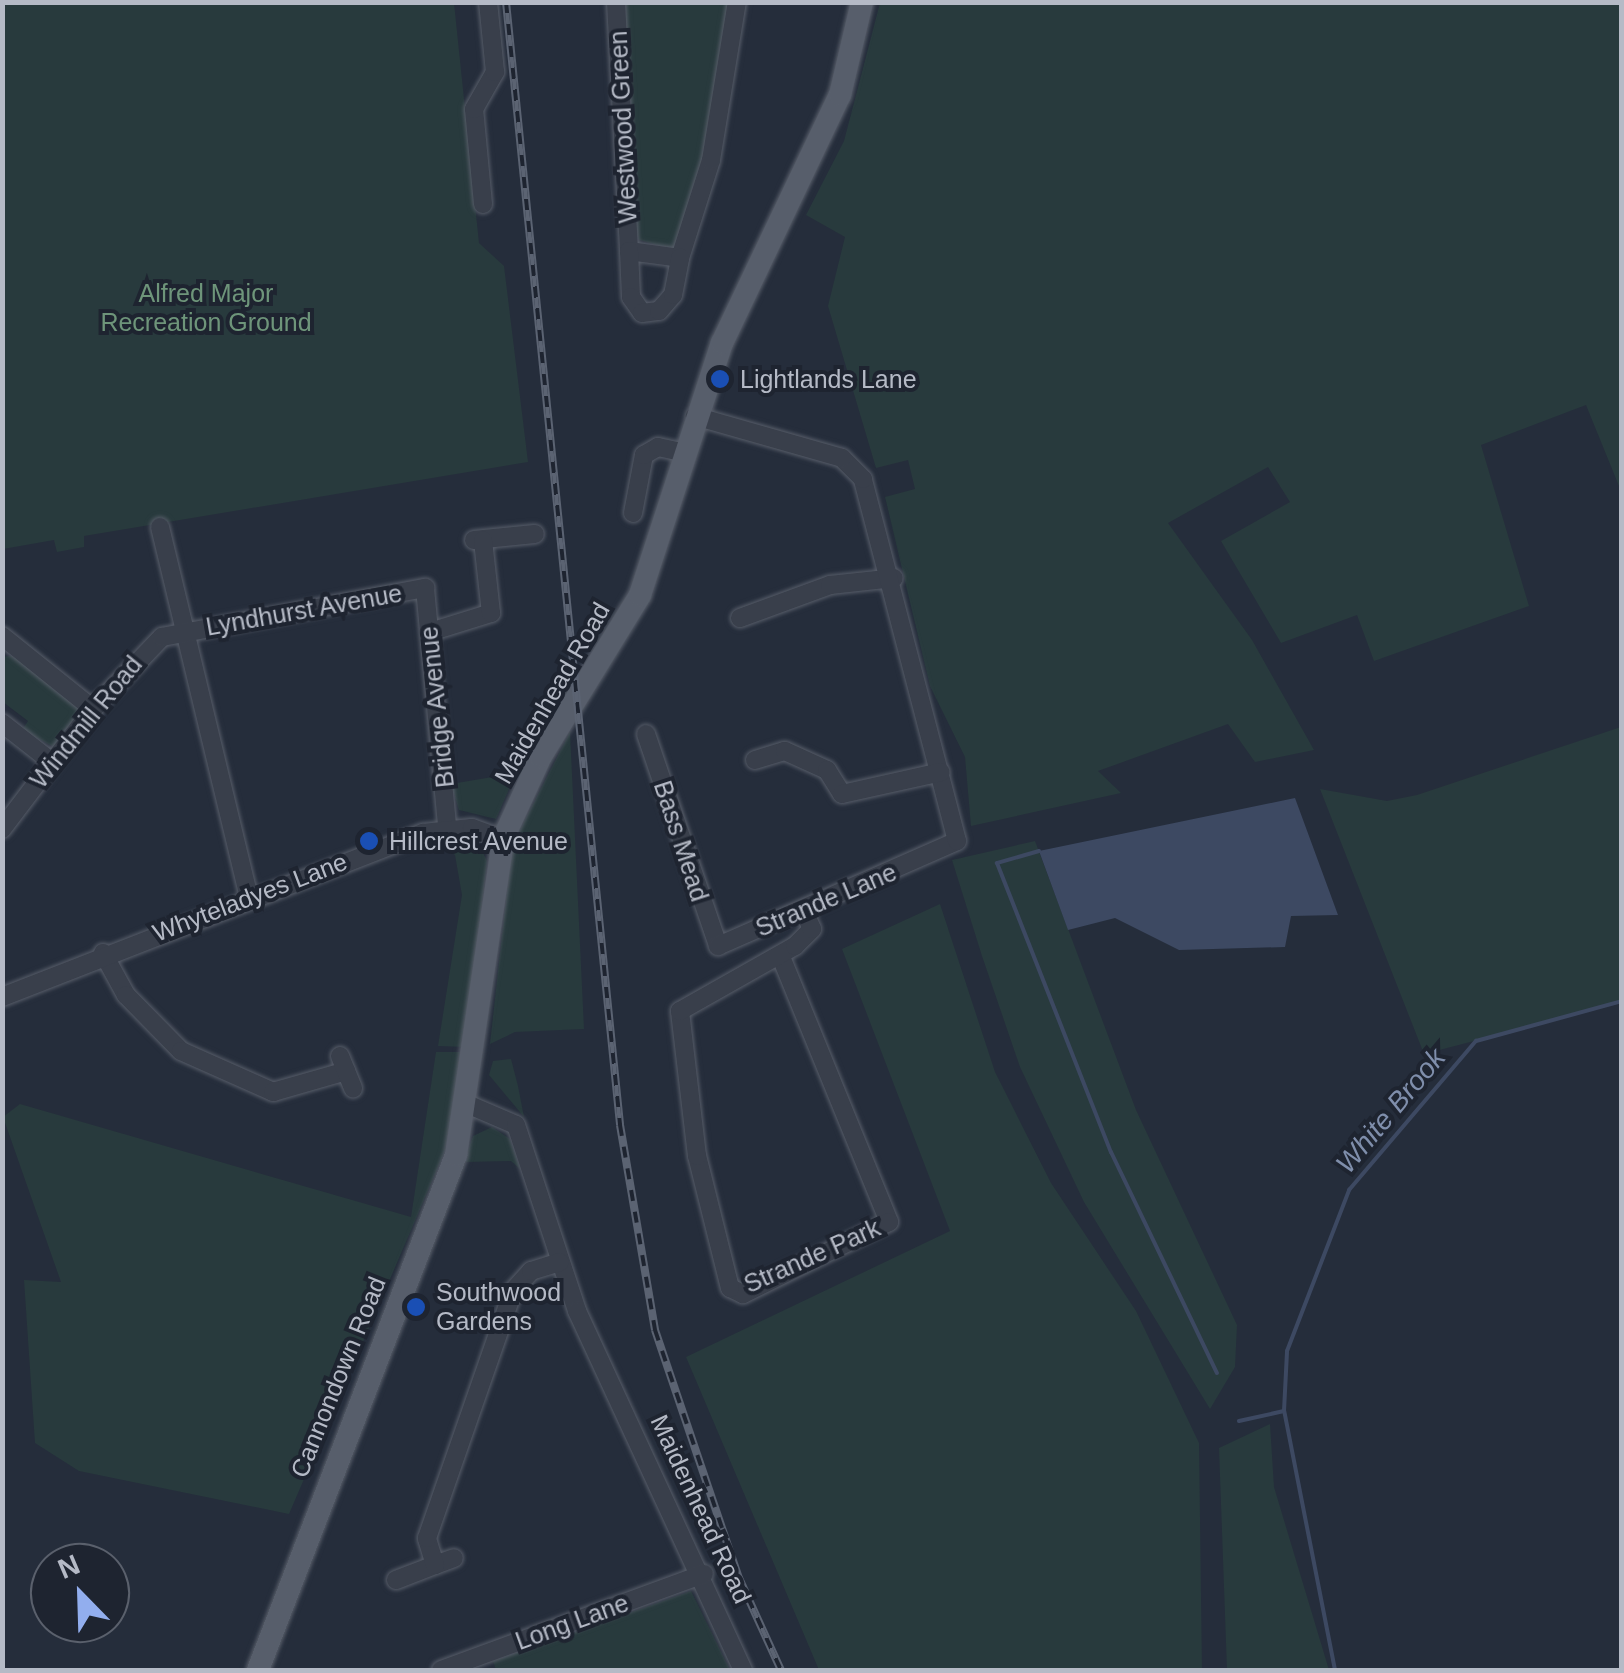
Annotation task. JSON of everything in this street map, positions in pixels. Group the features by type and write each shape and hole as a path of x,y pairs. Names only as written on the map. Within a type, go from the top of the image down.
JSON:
{"main road":[{"name":"Maidenhead Road","path":"467,1104 503,839 541,756 640,595 695,416 840,95 862,2"},
{"name":"Cannondown Road","path":"258,1670 430,1228 467,1104"}],"street":[{"path":"487,194 474,109 495,72 488,2"},
{"name":"Westwood Green","path":"616,2 631,296 642,313 659,312 673,295 680,258 711,160 737,2"},
{"name":"Westwood Green","path":"630,251 680,258"},
{"path":"695,416 842,458 876,504 941,772 842,794 827,770 785,751 755,760"},
{"path":"631,502 644,456 658,447 682,452"},
{"path":"160,528 249,897"},
{"path":"430,632 491,612 478,540 535,534"},
{"path":"740,618 762,600 830,584 894,578"},
{"name":"Lyndhurst Avenue","path":"183,632 425,588"},
{"name":"Bridge Avenue","path":"425,588 447,826"},
{"name":"Windmill Road","path":"2,829 92,709 143,650 183,632"},
{"path":"2,636 92,709"},
{"path":"2,722 52,762"},
{"name":"Bass Mead","path":"646,734 718,946"},
{"name":"Strande Lane","path":"718,946 804,912 957,842 941,772"},
{"path":"447,826 503,839"},
{"name":"Whyteladyes Lane","path":"2,997 102,953 447,826"},
{"name":"Strande Park","path":"781,957 889,1222 743,1294 730,1288 697,1156 678,1023 680,1011 781,957 812,929 804,912"},
{"path":"102,953 126,995 182,1052 272,1092 343,1063 353,1089"},
{"name":"Maidenhead Road","path":"467,1104 516,1125 560,1262 704,1574 743,1670"},
{"path":"435,1565 428,1538 514,1291 531,1271 560,1262"},
{"path":"396,1580 454,1558"},
{"name":"Long Lane","path":"441,1670 704,1574"}],"green space":[{"name":"Alfred Major Recreation Ground","path":"2,3 454,3 479,243 504,266 528,462 84,536 84,547 57,552 54,540 3,549"},
{"path":"625,3 736,3 713,131 675,250 636,239"},
{"path":"880,3 1621,3 1621,491 1586,405 1481,445 1529,606 1374,661 1357,615 1281,643 1221,541 1290,502 1268,467 1168,523 1252,640 1314,750 1255,762 1228,724 1098,771 1121,793 971,826 965,757 930,686 885,497 915,489 908,460 876,468 828,306 845,237 806,215 844,141"},
{"path":"17,655 82,711 54,747 22,730 28,721 3,702 2,657"},
{"path":"1621,727 1621,1003 1424,1054 1320,789 1387,801 1417,795"},
{"path":"570,732 584,1029 515,1032 490,1044 512,845"},
{"path":"516,773 496,819 459,810 451,784"},
{"path":"459,839 479,844 487,861 466,1047 438,1046 462,895 455,855 440,846"},
{"path":"1035,841 1136,1110 1237,1325 1235,1367 1210,1409 1084,1202 1020,1067 952,860"},
{"path":"940,904 995,1072 1051,1183 1136,1311 1199,1443 1202,1670 819,1670 686,1357 950,1231 842,949"},
{"path":"436,1052 465,1052 445,1151 289,1514 79,1471 35,1443 24,1280 61,1282 3,1117 20,1104 411,1217"},
{"path":"511,1059 524,1117 489,1075 493,1061"},
{"path":"492,1127 510,1139 520,1169 511,1161 464,1162 473,1136"},
{"path":"1270,1424 1274,1487 1329,1670 1227,1670 1219,1448"},
{"path":"691,1591 730,1670 496,1670 493,1661"}],"water":[{"path":"1295,798 1338,915 1291,916 1285,947 1179,950 1115,918 1068,930 1039,851"}],"waterway":[{"path":"1039,851 997,863 1111,1152 1217,1373"},
{"name":"White Brook","path":"1335,1670 1284,1411 1287,1351 1349,1190 1476,1041 1622,1001"},
{"path":"1239,1421 1284,1411"}],"railway":[{"path":"506,2 620,1125 655,1330 739,1578 781,1670"}],"place":[{"name":"Lightlands Lane","path":"720,379"},
{"name":"Hillcrest Avenue","path":"369,841"},
{"name":"Southwood Gardens","path":"416,1307"}]}
